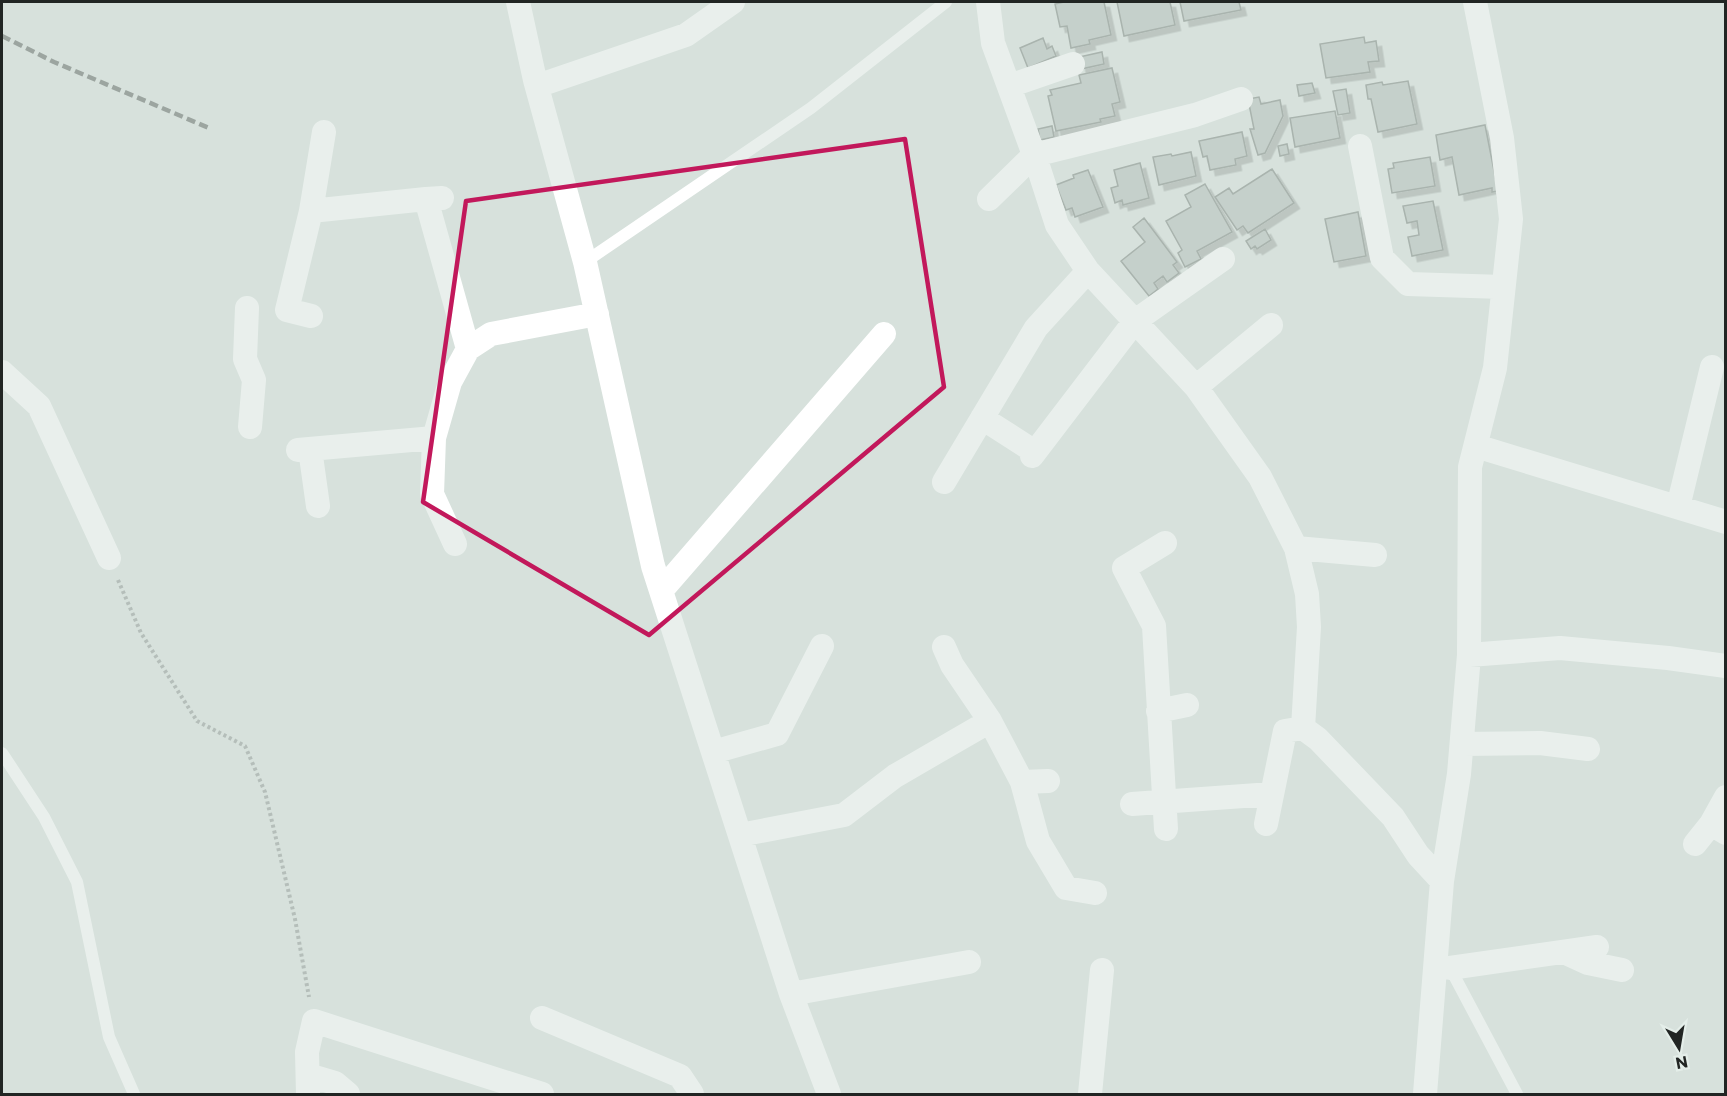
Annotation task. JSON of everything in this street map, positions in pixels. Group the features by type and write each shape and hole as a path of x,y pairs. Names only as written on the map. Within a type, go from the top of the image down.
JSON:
{"street":[{"path":"518,2 537,86 585,262 653,566 791,994 829,1095"},
{"path":"537,86 687,35 733,2"},
{"path":"988,2 993,43 1057,225 1088,271 1196,387 1260,477 1296,548 1307,594 1309,627 1303,728"},
{"path":"1425,1095 1442,881 1459,774 1469,655 1470,467 1495,368 1511,219 1502,138 1475,2"},
{"path":"1009,86 1073,64"},
{"path":"989,199 1034,155 1195,115 1241,99"},
{"path":"287,310 311,211 324,132"},
{"path":"1360,146 1382,258 1408,284 1503,287"},
{"path":"311,211 434,198 468,349"},
{"path":"982,418 1033,454 1135,321 1223,259"},
{"path":"944,482 1036,328 1088,271"},
{"path":"249,427 254,380 244,359 241,307 287,310 312,316"},
{"path":"455,544 432,494 434,438 450,382 468,349 491,334 597,314"},
{"path":"1196,387 1271,325"},
{"path":"661,591 884,334"},
{"path":"1678,507 1712,367"},
{"path":"2,372 39,405 109,558"},
{"path":"318,506 304,449 434,438"},
{"path":"1476,446 1725,522"},
{"path":"1165,543 1124,568 1154,626 1166,829"},
{"path":"1296,548 1375,555"},
{"path":"714,752 777,734 822,646"},
{"path":"944,646 952,665 990,722 1022,782 1038,842 1066,888 1095,893"},
{"path":"1469,655 1560,648 1725,666"},
{"path":"1158,711 1187,705"},
{"path":"740,835 844,815 895,776 990,722"},
{"path":"1266,824 1285,731 1303,728 1318,739 1393,817 1418,855 1442,881"},
{"path":"1462,744 1540,744 1588,749"},
{"path":"1022,782 1048,781"},
{"path":"1132,804 1272,794"},
{"path":"1695,844 1718,829 1725,797"},
{"path":"1450,968 1597,947"},
{"path":"1564,952 1588,963 1622,970"},
{"path":"791,994 969,962"},
{"path":"1090,1095 1102,970"},
{"path":"542,1018 680,1076 692,1095"},
{"path":"348,1095 335,1083 308,1085 307,1052 314,1021 542,1095"}],"lane":[{"path":"585,262 811,108 946,2"},
{"path":"2,753 44,817 76,882 109,1037 134,1095"},
{"path":"1437,944 1516,1095"}],"path":[{"path":"109,558 141,633 196,721 244,746 265,792 295,919 314,1021"}],"highlighted area":[{"path":"905,139 944,387 649,635 423,502 466,201"}],"building":[{"path":"1104,2 1111,35 1089,40 1090,44 1071,48 1067,26 1060,27 1055,4"},
{"path":"1117,2 1170,2 1175,25 1124,36"},
{"path":"1180,2 1239,2 1241,10 1184,21"},
{"path":"1364,37 1365,43 1376,41 1379,61 1368,62 1370,72 1326,78 1320,44"},
{"path":"1043,38 1047,49 1052,46 1056,56 1028,68 1020,48"},
{"path":"1102,52 1104,64 1081,69 1079,57"},
{"path":"1112,68 1120,102 1112,104 1115,116 1100,119 1101,122 1056,131 1048,96 1052,95 1050,90 1081,83 1079,75"},
{"path":"1408,81 1417,124 1378,132 1366,85"},
{"path":"1312,83 1315,93 1299,96 1297,85"},
{"path":"1346,89 1350,113 1338,115 1333,91"},
{"path":"1259,97 1261,104 1280,100 1283,116 1265,153 1258,155 1250,129 1254,129 1248,99"},
{"path":"1335,111 1340,138 1295,147 1290,118"},
{"path":"1485,125 1498,191 1492,192 1492,188 1459,195 1452,157 1440,160 1436,135"},
{"path":"1052,126 1054,137 1040,140 1038,129"},
{"path":"1242,132 1247,156 1235,159 1236,165 1210,170 1207,156 1203,157 1199,141"},
{"path":"1287,144 1289,154 1280,156 1278,146"},
{"path":"1191,152 1196,176 1159,185 1153,157"},
{"path":"1430,157 1435,186 1392,193 1388,169 1394,168 1393,163"},
{"path":"1140,163 1149,198 1123,205 1122,200 1115,203 1111,188 1118,186 1114,170"},
{"path":"1272,169 1294,203 1248,233 1243,226 1237,230 1215,197 1229,188 1233,194"},
{"path":"1088,170 1103,207 1075,217 1072,208 1066,210 1056,185 1074,178 1073,175"},
{"path":"1205,184 1232,232 1197,251 1201,259 1185,267 1178,253 1182,250 1166,221 1191,207 1185,195"},
{"path":"1433,201 1443,250 1412,256 1408,237 1419,235 1417,221 1407,223 1403,206"},
{"path":"1358,212 1366,256 1334,262 1325,219"},
{"path":"1144,218 1177,262 1173,265 1179,273 1167,282 1163,276 1154,283 1158,289 1149,296 1121,261 1145,242 1133,227"},
{"path":"1265,229 1271,240 1257,249 1255,246 1251,249 1246,241"}],"railway":[{"path":"2,36 54,62 209,128"}]}
